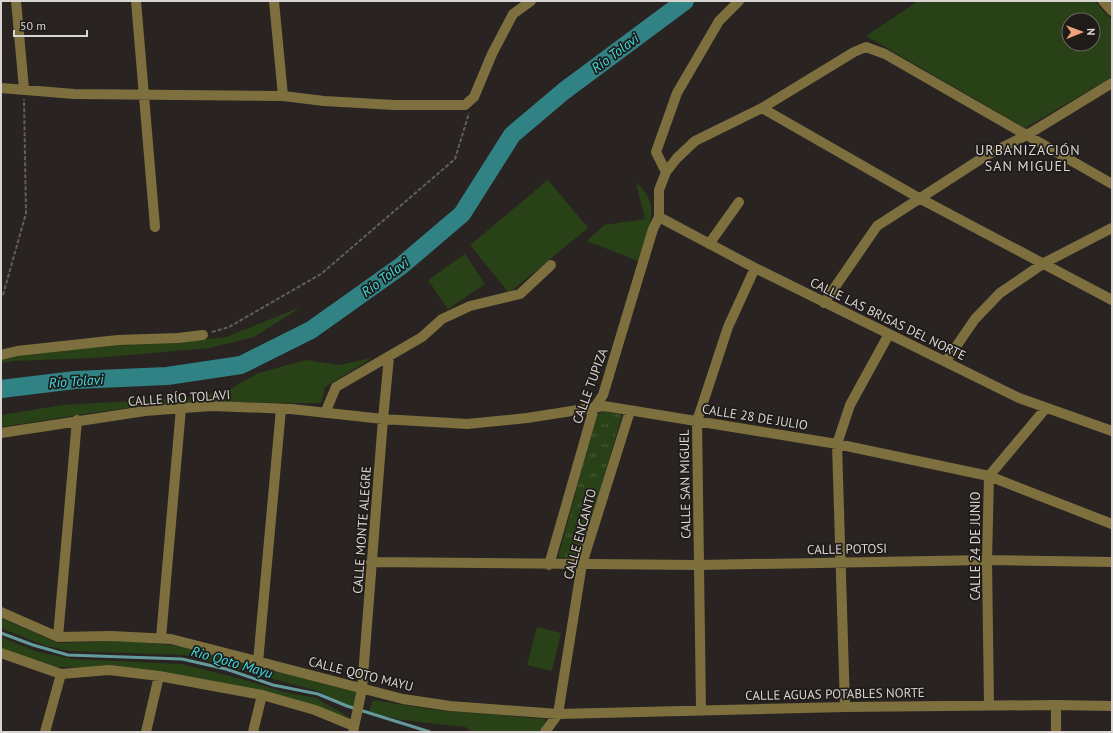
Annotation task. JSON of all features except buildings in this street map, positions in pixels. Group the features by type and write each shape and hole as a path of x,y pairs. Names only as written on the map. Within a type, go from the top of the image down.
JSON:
{"street":[{"path":"16,1 24,89"},
{"path":"136,1 155,227"},
{"path":"274,1 283,96"},
{"path":"1,88 74,94 283,96 324,102 433,106 465,105 474,97 492,54 513,14 531,1"},
{"path":"666,172 656,152 677,93 719,21 740,1"},
{"path":"1102,1 1112,11"},
{"path":"659,217 659,190 666,172 677,158 695,141 762,108 854,52 866,47 884,54 1112,184"},
{"path":"824,302 878,226 919,198 988,155 1027,135 1112,83"},
{"path":"762,108 919,198 1112,300"},
{"path":"709,244 739,202"},
{"name":"CALLE LAS BRISAS DEL NORTE","path":"659,217 754,268 1019,398 1112,431"},
{"name":"CALLE TUPIZA","path":"549,565 594,408 603,395 653,229 659,217"},
{"path":"946,361 975,319 1000,293 1044,263 1112,228"},
{"path":"325,413 336,387 422,337 442,320 470,306 520,294 551,265"},
{"name":"CALLE SAN MIGUEL","path":"701,710 697,421 728,327 754,268"},
{"path":"845,707 842,562 837,444 850,405 889,334"},
{"path":"1,354 103,342 203,335"},
{"name":"CALLE MONTE ALEGRE","path":"355,725 362,689 389,356"},
{"name":"CALLE RÍO TOLAVI","path":"1,433 77,420 211,406 281,409 383,419"},
{"name":"CALLE 28 DE JULIO","path":"383,419 468,424 604,406 837,444 989,476 1112,524"},
{"path":"161,638 181,408"},
{"name":"CALLE 24 DE JUNIO","path":"989,705 987,560 989,476 1046,408"},
{"path":"258,662 281,409"},
{"name":"CALLE ENCANTO","path":"558,714 582,564 630,411"},
{"path":"1,612 58,637 77,420"},
{"name":"CALLE POTOSI","path":"372,562 549,565 699,565 987,560 1112,562"},
{"name":"CALLE QOTO MAYU","path":"58,637 111,636 161,638 403,699 450,706 558,714"},
{"path":"1,653 61,674 109,670 159,676 262,695 315,710 355,725"},
{"path":"45,732 61,674"},
{"path":"146,732 159,676"},
{"path":"252,732 262,695"},
{"name":"CALLE AGUAS POTABLES NORTE","path":"558,714 845,707 989,705 1112,706"},
{"path":"1056,705 1056,732"},
{"path":"545,732 558,714"}],"path":[{"path":"3,295 26,213 24,89"},
{"path":"203,335 229,327 321,274 455,159 474,97"}],"green space":[{"path":"918,1 1094,1 1112,20 1112,77 1025,128 866,36"},
{"path":"548,180 588,228 509,293 470,245"},
{"path":"636,183 644,191 649,200 651,210 649,230 638,261 587,241 604,225 645,219"},
{"path":"465,254 485,284 448,309 428,280"},
{"path":"301,307 254,337 209,348 95,358 13,361 1,363 1,358 16,355 113,345 180,342 226,337"},
{"path":"372,358 325,387 321,403 202,402 162,405 93,413 1,427 1,415 63,405 199,397 228,390 258,373 306,360 339,365"},
{"path":"604,411 622,415 580,559 558,557 597,415"},
{"path":"1,618 58,643 126,641 181,646 357,692 354,709 318,691 185,655 69,651 46,646 1,628"},
{"path":"537,627 561,633 552,671 527,665"},
{"path":"1,637 38,652 72,659 182,664 245,680 284,692 316,698 351,718 277,695 115,668 56,667 1,649"},
{"path":"373,700 436,710 546,719 541,732 473,732 465,727 402,720 369,712"}],"waterway":[{"name":"Río Tolavi","path":"1,389 75,380 167,376 241,365 311,330 401,266 462,214 512,135 564,91 685,1"},
{"name":"Rio Qoto Mayu","path":"1,633 33,645 68,655 182,659 226,669 273,685 318,694 347,706 430,732"}],"district":[{"name":"URBANIZACIÓN SAN MIGUEL","path":"1028,158"}]}
